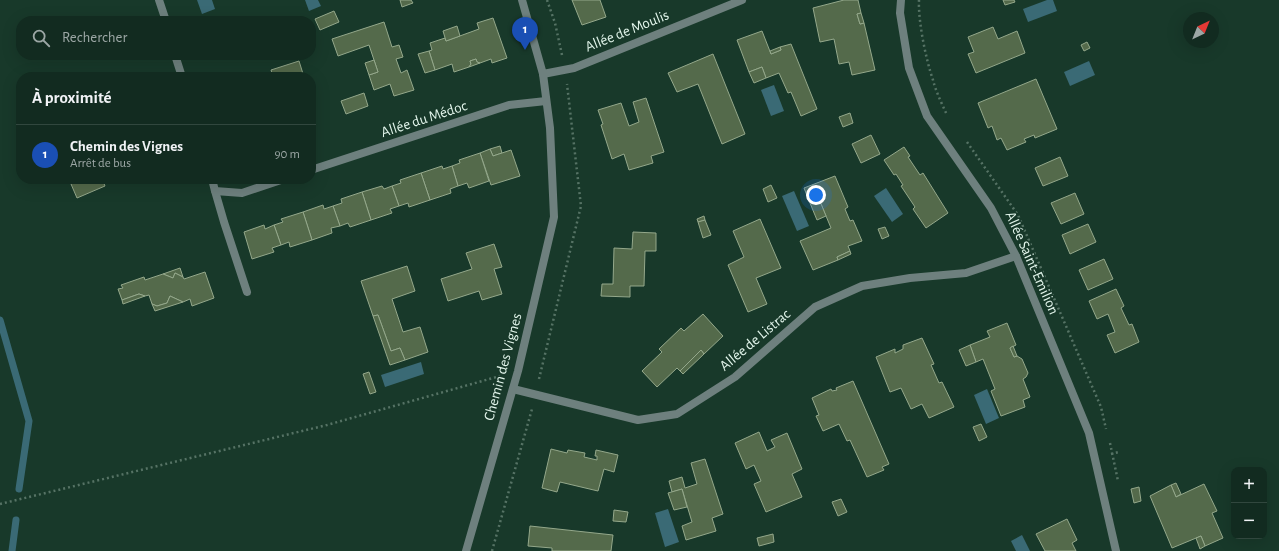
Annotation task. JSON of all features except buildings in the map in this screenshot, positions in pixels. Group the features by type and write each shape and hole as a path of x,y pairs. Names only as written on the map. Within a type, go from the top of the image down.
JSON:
{"street":[{"path":"159,0 164,16"},
{"name":"Chemin des Vignes","path":"466,551 518,371 554,217 550,128 543,74 522,0"},
{"name":"Allée de Moulis","path":"543,74 574,68 742,0"},
{"name":"Allée Saint-Emilion","path":"901,0 900,13 909,68 927,116 991,208 1016,256 1088,433 1116,551"},
{"path":"177,60 181,72"},
{"name":"Allée du Médoc","path":"316,168 509,105 546,101"},
{"path":"213,184 247,292"},
{"path":"215,190 242,193 269,184"},
{"name":"Allée de Listrac","path":"513,389 638,420 677,414 735,377 815,307 862,286 910,278 966,273 1016,256"}],"path":[{"path":"0,504 327,425 518,371"}],"water":[{"path":"197,0 212,0 215,9 202,14"},
{"path":"305,0 318,0 321,6 309,11"},
{"path":"1047,0 1053,0 1057,11 1028,22 1023,9"},
{"path":"1089,61 1095,75 1070,86 1064,72"},
{"path":"774,85 784,111 771,116 761,90"},
{"path":"886,188 903,214 892,222 874,196"},
{"path":"794,191 809,226 797,231 782,196"},
{"path":"421,362 424,374 385,387 381,375"},
{"path":"987,389 999,418 986,424 974,395"},
{"path":"668,509 679,542 665,547 655,513"},
{"path":"1022,535 1030,551 1016,551 1011,541"}],"waterway":[{"path":"0,320 29,421 19,489"},
{"path":"12,551 16,520"}],"place":[{"name":"Chemin des Vignes","path":"525,50"}]}
